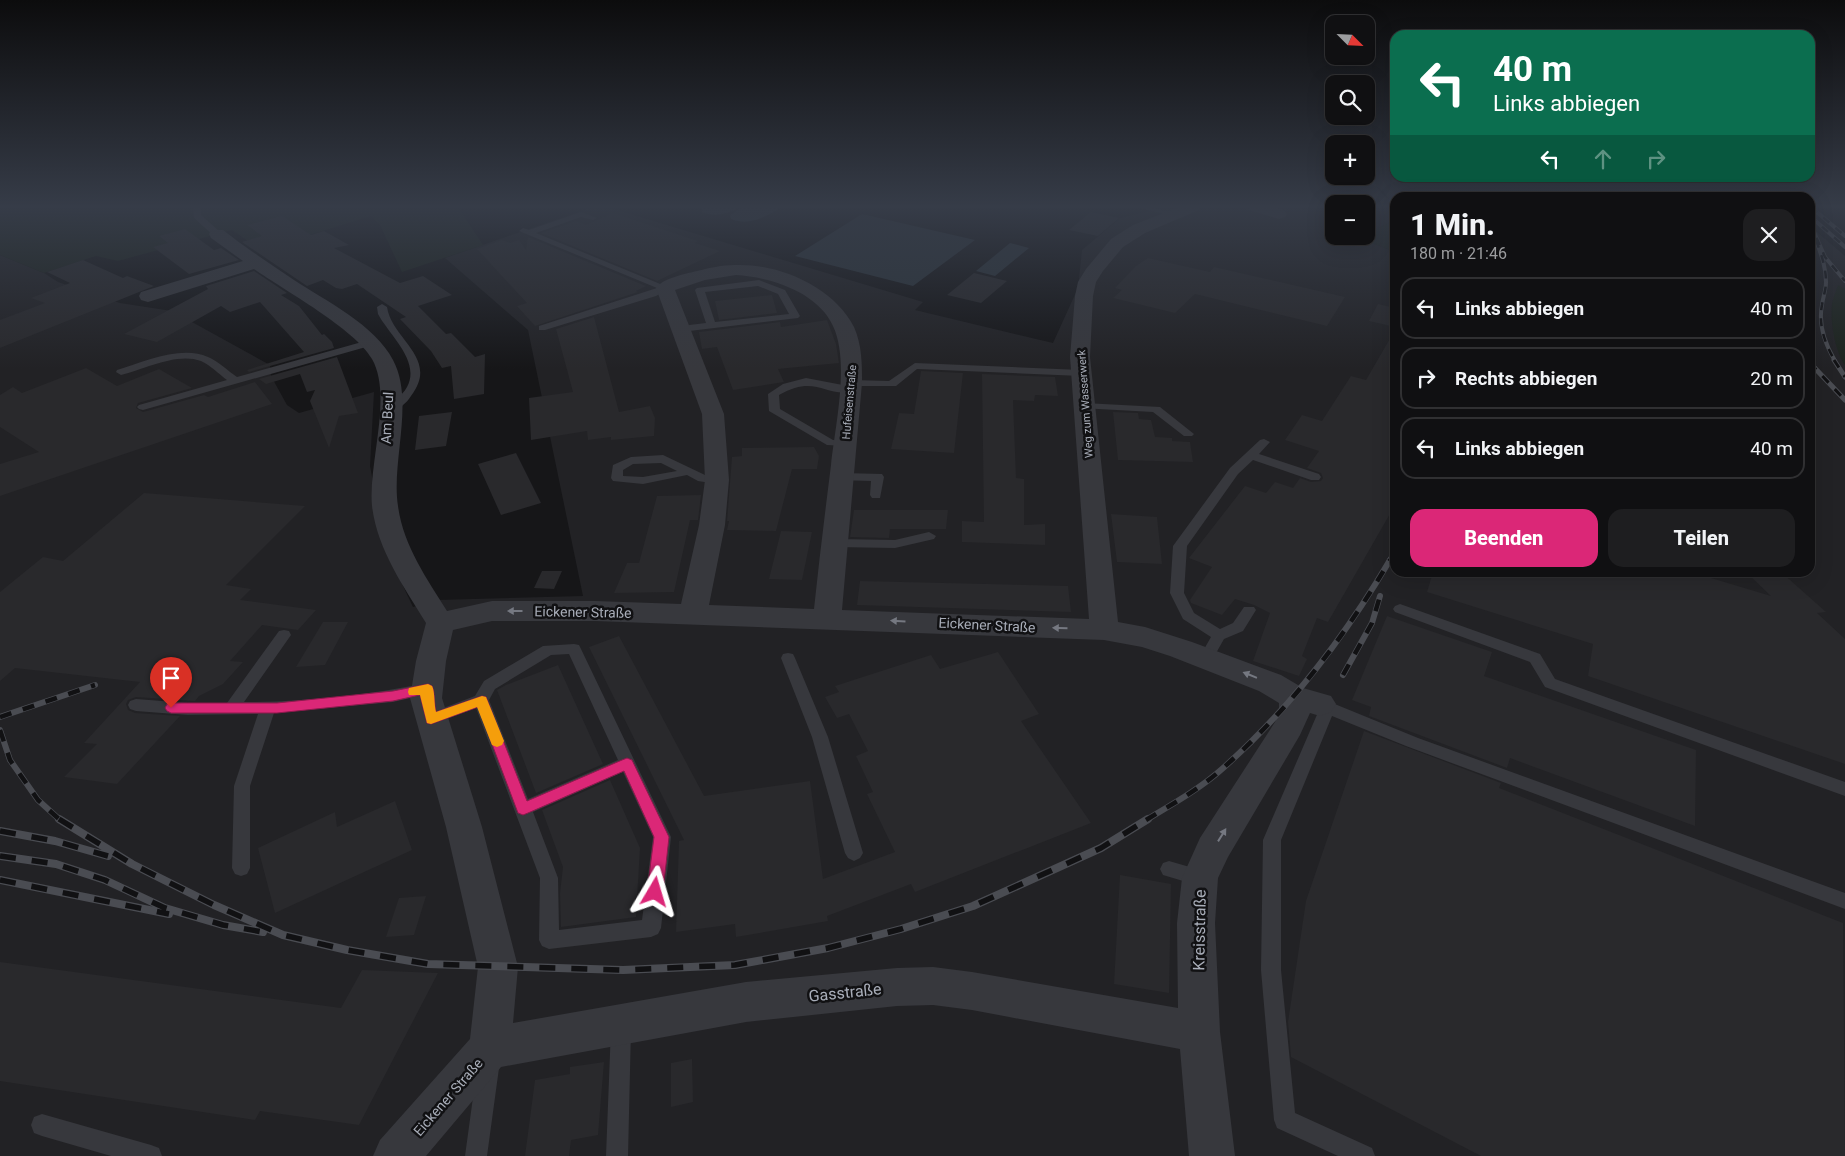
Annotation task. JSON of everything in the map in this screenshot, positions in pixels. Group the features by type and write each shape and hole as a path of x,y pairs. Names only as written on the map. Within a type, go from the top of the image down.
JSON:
{"street":[{"name":"Am Beul","path":"253,261 333,314 369,343 383,360 389,381 390,409 384,463 385,506 396,549 440,623"},
{"name":"Weg zum Wasserwerk","path":"1101,261 1087,282 1080,347 1104,630"},
{"path":"148,296 256,263"},
{"name":"Hufeisenstraße","path":"666,288 702,274 737,270 770,274 803,289 824,303 840,319 852,357 851,386 827,618"},
{"path":"666,288 713,414 717,480 712,525 692,614"},
{"name":"Eickener Straße","path":"396,1156 490,1048 498,967 464,827 429,704 431,661 440,623 492,611 633,612 1104,630 1212,646 1270,683 1314,703"},
{"name":"Kreisstraße","path":"1212,1156 1199,1032 1196,923 1184,874 1213,849 1289,726 1295,711 1314,703"},
{"name":"Gasstraße","path":"490,1048 746,1002 897,987 932,986 1199,1032"}],"lane":[{"path":"598,261 666,288"},
{"path":"681,329 795,316 782,292 759,282 700,290 711,325"},
{"path":"542,328 653,294 666,288"},
{"path":"382,307 386,320 411,355 416,380 412,392 390,409"},
{"path":"143,408 369,343"},
{"path":"121,372 170,358 187,356 205,359 235,381"},
{"path":"845,443 831,443 775,411 773,394 790,383 811,381 842,390 851,386 892,384 915,366 1081,373"},
{"path":"1084,406 1156,409 1188,434"},
{"path":"1248,610 1238,627 1212,646 1188,616 1177,593 1180,546 1234,471 1264,442"},
{"path":"1250,455 1315,477"},
{"path":"686,472 630,481 618,478 617,468 631,461 663,459 686,472 708,480 717,480"},
{"path":"842,477 878,477 876,496"},
{"path":"835,543 895,544 929,536"},
{"path":"1400,609 1535,658 1550,683 1845,789"},
{"path":"232,708 284,635"},
{"path":"574,649 627,763 662,837 650,928 549,940 549,878 482,700 489,685 548,650 574,649"},
{"path":"788,658 820,737 854,853"},
{"path":"136,705 188,709 268,708 393,696 429,704 482,700"},
{"path":"1364,1156 1285,1120 1271,970 1272,840 1314,703 1412,742 1845,901"},
{"path":"242,868 242,786 268,708"},
{"path":"523,809 627,763"},
{"path":"617,1156 622,1025"},
{"path":"476,1156 490,1048"},
{"path":"42,1125 152,1156"}],"shaded area":[{"path":"0,261 15,261 44,273 58,282 120,303 172,311 270,365 271,376 287,405 299,413 374,392 370,466 386,550 413,607 437,600 583,596 528,330 448,261 786,261 923,302 915,310 1053,343 1078,288 1081,261 1390,261 1390,577 1815,577 1815,261 1845,261 1845,1156 0,1156"},
{"path":"15,261 81,261 44,273"},
{"path":"397,261 435,261 402,272"},
{"path":"814,261 947,261 913,286"},
{"path":"988,261 1013,261 995,276 976,271"},
{"path":"1838,285 1845,289 1845,365 1838,352 1832,319 1832,304"}],"building":[{"path":"85,261 123,278 127,276 154,286 0,348 0,320 45,303 31,298 70,283 47,272"},
{"path":"172,261 236,261 189,274"},
{"path":"270,261 358,261 400,283 423,276 452,295 418,306 446,334 451,333 475,357 485,354 484,394 454,399 451,366 442,368 431,351 400,319 406,317 357,284 342,289 336,288 323,280 307,286"},
{"path":"488,261 586,261 646,286 636,291 638,292 535,326 517,306 527,303"},
{"path":"609,261 699,261 657,281"},
{"path":"1144,261 1161,261 1210,272 1214,267 1345,297 1327,326 1195,294 1175,313 1113,298 1122,290 1115,288 1136,266"},
{"path":"254,271 287,293 281,295 299,306 322,335 324,334 332,342 334,348 249,372 247,370 304,352 260,302 230,312 221,306 157,342 124,334 208,289 206,286"},
{"path":"974,273 1007,281 981,303 947,295"},
{"path":"772,295 777,313 719,320 715,301"},
{"path":"1378,304 1390,307 1390,326 1369,321"},
{"path":"594,317 619,412 650,406 655,418 654,436 611,440 611,437 588,440 587,431 531,440 529,398 573,392 556,329"},
{"path":"827,320 836,344 839,363 778,369 784,382 733,390 717,347 702,349 699,332 780,322 781,327"},
{"path":"1390,339 1390,514 1328,622 1317,618 1302,656 1307,659 1299,676 1253,661 1270,613 1235,599 1222,615 1191,603 1190,600 1212,567 1189,558 1245,486 1266,493 1275,482 1293,488 1300,478 1311,482 1321,481 1323,478 1321,473 1307,468 1319,451 1285,440 1302,415 1322,421 1351,376 1366,380"},
{"path":"337,357 358,413 339,416 329,448 310,401 315,390 307,392 300,374 266,384 259,379"},
{"path":"86,368 117,386 159,369 192,388 138,403 136,408 143,412 204,395 208,397 255,382 272,404 0,496 0,464 39,452 0,427 0,395 13,387 22,393"},
{"path":"921,371 963,373 954,453 891,449 899,413 914,414"},
{"path":"982,374 1055,377 1058,396 1035,395 1034,401 1013,400 1016,478 1024,479 1024,525 1045,524 1045,545 962,542 962,521 984,522"},
{"path":"452,412 446,446 415,450 419,416"},
{"path":"1113,412 1138,413 1139,419 1151,420 1155,437 1172,438 1172,441 1190,442 1193,462 1118,460"},
{"path":"814,447 819,456 817,469 792,469 776,531 727,530 732,457 742,456 742,448"},
{"path":"516,453 541,503 501,515 478,464"},
{"path":"144,493 305,506 226,585 251,589 240,600 316,610 298,630 262,625 230,661 243,662 223,684 199,696 195,701 136,697 128,700 126,704 128,710 135,713 180,716 117,784 64,777 97,744 84,743 140,682 15,668 0,681 0,592 43,557 63,561"},
{"path":"701,495 698,520 690,520 674,592 614,593 627,563 639,563 657,496"},
{"path":"854,510 948,510 946,529 890,529 889,538 850,537"},
{"path":"1111,514 1157,517 1162,564 1117,562"},
{"path":"781,531 812,532 802,580 769,579"},
{"path":"542,571 562,571 554,589 534,588"},
{"path":"1432,577 1708,577 1771,596 1751,577 1787,577 1826,612 1817,613 1845,639 1845,764 1588,676 1593,644 1427,592"},
{"path":"860,581 1068,586 1071,612 857,605"},
{"path":"1387,616 1492,652 1484,676 1696,750 1695,826 1510,758 1507,768 1369,716 1371,707 1352,700"},
{"path":"323,622 348,622 325,665 296,667"},
{"path":"619,636 704,796 810,781 823,879 895,852 867,794 873,792 856,756 868,751 849,714 837,718 825,697 839,692 835,686 931,655 940,669 998,652 1039,714 1021,721 1091,823 915,892 911,884 827,916 828,921 736,937 735,924 676,932 679,841 684,840 589,647"},
{"path":"558,665 603,764 536,793 497,690"},
{"path":"1364,731 1501,783 1499,788 1843,923 1845,1156 1481,1156 1291,1057 1288,1022 1306,901"},
{"path":"610,780 640,848 636,917 561,927 560,893 563,867 542,810"},
{"path":"395,801 412,850 275,913 258,848 335,812 337,827"},
{"path":"1120,875 1171,884 1169,993 1114,984"},
{"path":"426,896 414,935 386,937 399,898"},
{"path":"0,962 341,1008 362,970 438,973 359,1125 260,1111 255,1120 0,1081"},
{"path":"692,1059 693,1102 671,1107 671,1063"},
{"path":"604,1062 598,1135 571,1140 569,1156 525,1156 535,1080 570,1074 570,1067"}],"railway":[{"path":"1823,261 1826,288 1822,302 1821,320 1825,341 1835,361"},
{"path":"1828,261 1845,281"},
{"path":"1834,360 1845,377"},
{"path":"1815,368 1845,400"},
{"path":"1146,820 1186,796 1214,776 1270,722 1335,645 1390,560"},
{"path":"1343,675 1372,623 1380,596"},
{"path":"0,717 95,685"},
{"path":"0,730 10,760 38,800 60,820"},
{"path":"59,819 132,864 214,905 283,935 347,950 428,964 623,970 735,965 828,948 901,929 973,906 1101,848 1148,819"},
{"path":"0,831 55,841 108,856"},
{"path":"0,856 56,864 105,880 165,908 223,925 263,932"},
{"path":"0,880 169,914"}],"slow traffic":[{"path":"414,692 428,689 426,698 431,719 457,711 482,700 497,741"}],"route":[{"path":"171,708 277,708 393,696 428,689 426,698 431,719 457,711 482,700 523,809 627,763 662,837 655,892"}]}
